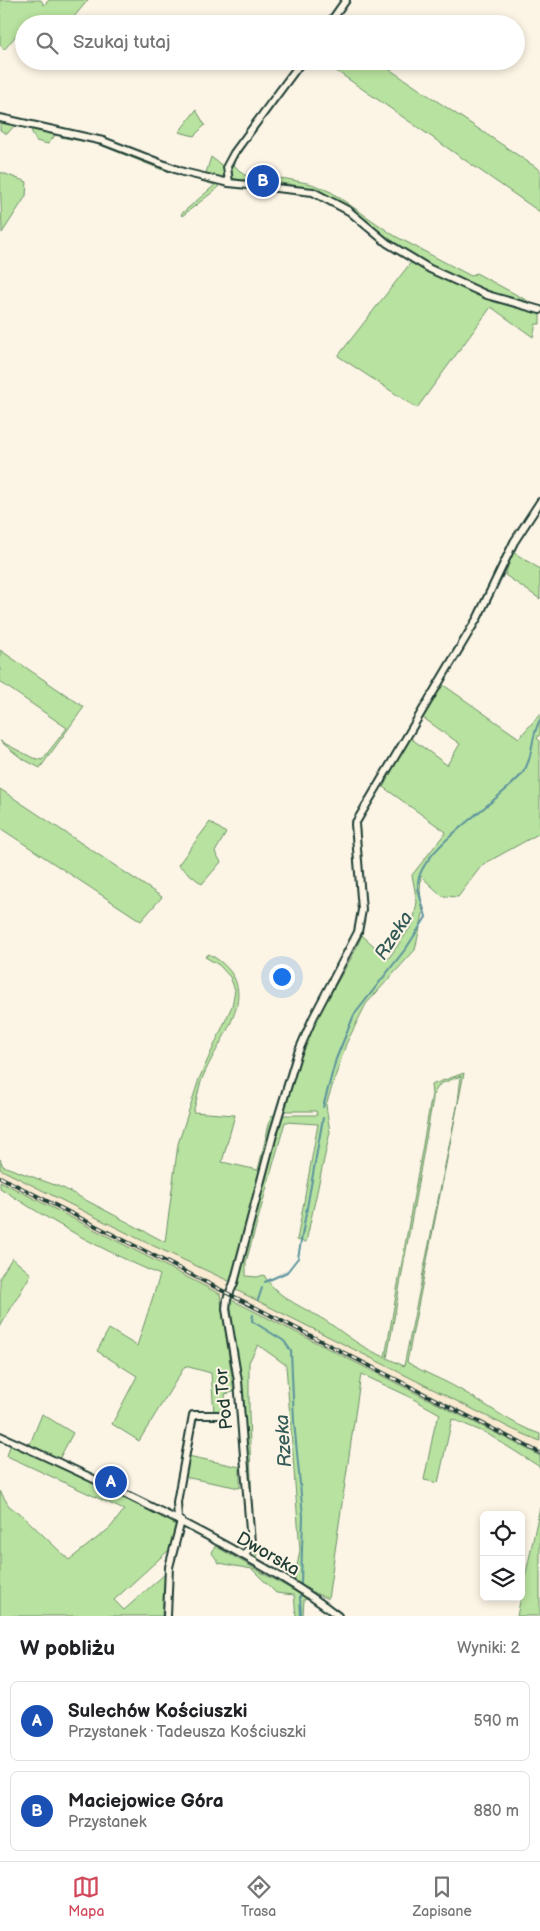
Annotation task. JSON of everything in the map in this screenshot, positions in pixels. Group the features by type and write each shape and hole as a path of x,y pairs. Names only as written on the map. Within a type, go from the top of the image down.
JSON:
{"street":[{"path":"335,15 346,0"},
{"path":"229,183 227,166 234,153 295,70"},
{"path":"0,118 104,141 183,172 229,183 313,192 349,211 386,243 430,269 487,295 540,310"},
{"name":"Pod Tor","path":"245,1556 251,1543 238,1381 226,1304 234,1284 274,1131 297,1055 313,1018 358,932 362,910 355,824 478,617 514,542 540,502"},
{"path":"166,1616 169,1566 179,1521 177,1502 192,1415 218,1415"},
{"name":"Dworska","path":"0,1436 112,1486 245,1556 319,1601 338,1616"}],"shaded area":[{"path":"0,1166 231,1282 223,1302 0,1187"},
{"path":"239,1291 514,1430 540,1441 540,1455 460,1417 235,1300"}],"green space":[{"path":"0,0 41,0 44,5 49,0 88,0 76,15 15,15 15,37 4,50 0,44"},
{"path":"335,70 390,70 540,170 540,212"},
{"path":"196,110 205,125 194,136 179,132"},
{"path":"0,121 15,125 7,134 0,130"},
{"path":"258,125 233,164 244,175 287,179 312,184 331,192 395,236 471,276 476,273 528,301 526,304 462,280 431,265 401,247 340,203 318,192 286,184 234,179 229,175 230,165"},
{"path":"30,128 56,134 48,144 36,141"},
{"path":"62,134 103,143 218,182 218,188 182,216 181,214 215,185 160,169 98,144 60,137"},
{"path":"211,157 224,167 224,178 206,173"},
{"path":"0,172 27,182 26,196 2,233"},
{"path":"412,261 474,292 540,314 540,324 536,324 533,337 491,307 417,408 338,356"},
{"path":"513,552 540,569 540,599 505,575"},
{"path":"0,650 84,707 40,768 21,758 0,741 33,758 42,760 67,728 0,682"},
{"path":"442,684 519,738 540,714 540,734 537,738 540,741 540,833 482,865 458,897 442,896 421,876 420,890 423,914 415,950 366,1004 346,1044 326,1105 330,1132 306,1242 297,1240 318,1124 285,1122 246,1262 246,1276 257,1277 264,1275 270,1284 285,1297 329,1323 362,1346 385,1357 432,1094 431,1085 464,1073 407,1362 459,1389 519,1425 540,1434 540,1441 514,1430 234,1289 282,1118 284,1115 317,1115 316,1111 285,1111 283,1107 311,1028 354,953 362,935 388,959 413,924 417,902 412,875 446,832 383,787 409,737 447,765 460,744 422,717","holes":["461,1076 458,1102 404,1366 387,1358 434,1093 440,1084"]},
{"path":"0,789 162,897 141,921 0,828"},
{"path":"210,822 226,833 215,852 221,862 202,884 178,865"},
{"path":"209,954 227,967 236,982 238,997 235,1012 228,1029 202,1079 193,1112 235,1115 222,1162 258,1170 271,1116 275,1115 231,1282 143,1241 0,1169 0,1159 3,1166 63,1188 165,1242 178,1144 199,1079 232,1006 235,990 230,977 219,965 205,957"},
{"path":"0,1181 220,1294 234,1392 225,1394 228,1415 214,1413 211,1373 185,1366 139,1441 112,1424 137,1376 97,1351 109,1329 137,1346 160,1275 98,1246 39,1213 0,1188"},
{"path":"12,1258 31,1274 0,1327 0,1277"},
{"path":"230,1299 533,1452 540,1456 540,1467 486,1433 452,1419 438,1483 424,1480 435,1425 440,1414 406,1395 361,1374 328,1599 294,1583 300,1550 286,1365 258,1345 249,1362 252,1512 255,1549 259,1562 253,1553 244,1417"},
{"path":"42,1414 73,1433 58,1461 28,1449"},
{"path":"11,1443 175,1522 176,1529 170,1549 114,1600 124,1610 165,1574 162,1616 0,1616 0,1491 9,1506 23,1516 69,1560 110,1528 124,1510 7,1456"},
{"path":"188,1456 240,1467 240,1488 184,1477"},
{"path":"540,1507 540,1616 517,1616 520,1601 525,1601 525,1578"},
{"path":"215,1546 312,1601 304,1599 303,1616 296,1616 294,1595 276,1593 252,1569 219,1563 212,1553"}],"waterway":[{"name":"Rzeka","path":"323,1107 336,1059 354,1015 407,947 426,917 418,887 422,869 446,840 522,774 526,768 540,720"},
{"name":"Rzeka","path":"265,1282 287,1272 298,1258 323,1118"},
{"name":"Rzeka","path":"258,1300 262,1288"},
{"name":"Rzeka","path":"253,1315 252,1321 284,1341 291,1351 294,1421 303,1516 301,1584"},
{"name":"Rzeka","path":"300,1596 301,1616"}],"railway":[{"path":"0,1177 540,1453"}],"place":[{"name":"Maciejowice Góra","path":"263,181"},
{"name":"Sulechów Kościuszki","path":"111,1482"}]}
